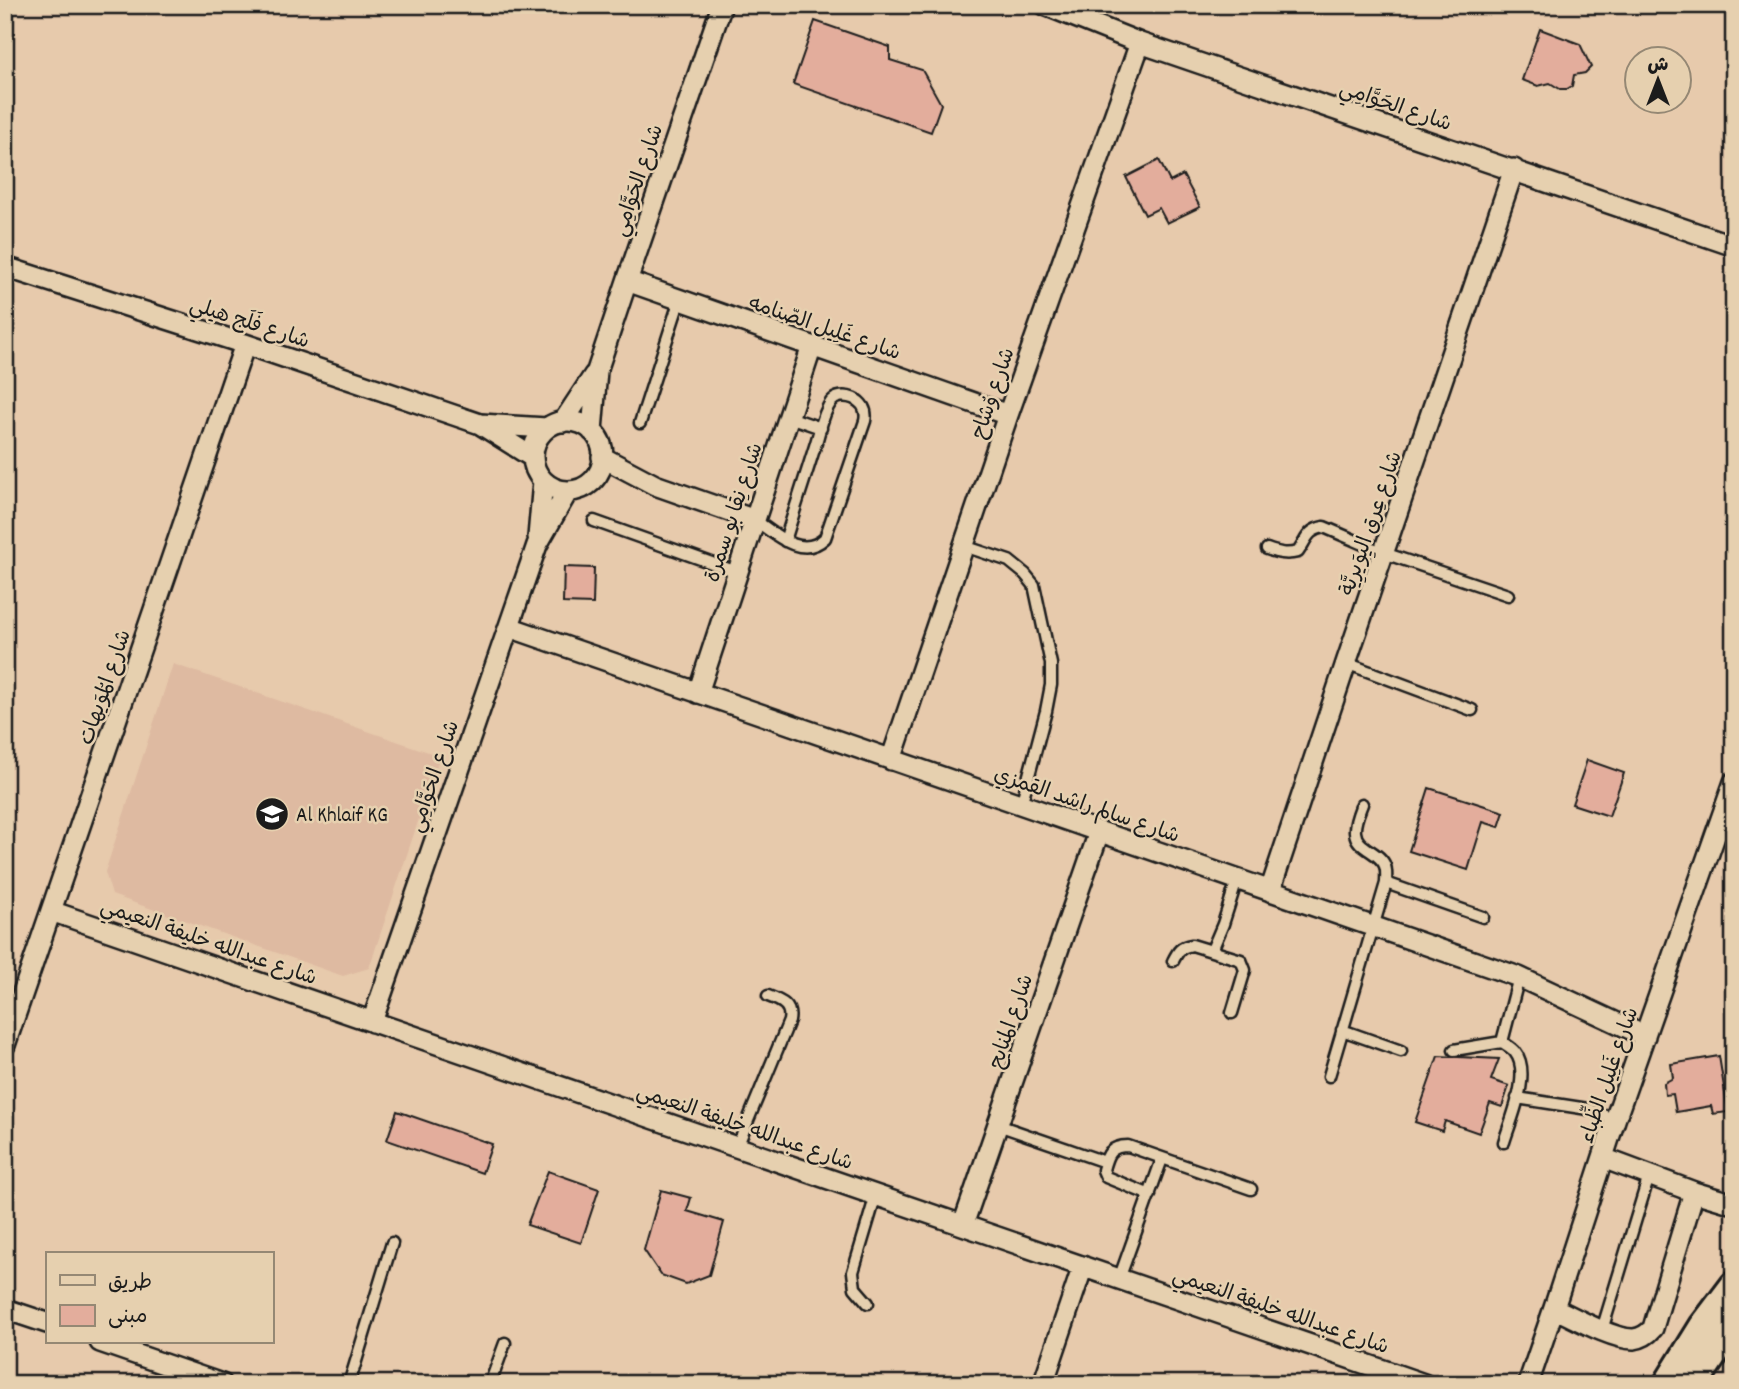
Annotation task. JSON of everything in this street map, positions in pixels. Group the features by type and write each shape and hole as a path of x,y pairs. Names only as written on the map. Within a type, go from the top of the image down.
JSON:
{"main road":[{"path":"1667,1384 1703,1326 1734,1284"},
{"path":"1694,1384 1734,1325"}],"street":[{"name":"شارع الحَوَّامِي","path":"592,431 597,371 722,5"},
{"name":"شارع الحَوَّامِي","path":"1045,5 1140,43 1734,246"},
{"name":"شارع وُشاح","path":"891,760 1008,415 1140,43"},
{"name":"شارع عِرق اليِوَيرِيَّة","path":"1270,891 1514,169"},
{"name":"شارع فَلَج هيلي","path":"5,267 246,344 480,424 532,457"},
{"name":"شارع غَلِيل الصّنامه","path":"626,281 1008,415"},
{"name":"شارع المُوَيهات","path":"5,1045 246,344"},
{"name":"شارع نِقا بو سمرة","path":"698,693 812,346"},
{"name":"شارع الحَوَّامِي","path":"555,425 597,371"},
{"path":"574,422 592,431 600,443 603,457 596,477 584,487 568,491 554,489 543,481 537,474 532,457 539,436 555,425 574,422"},
{"name":"شارع فَلَج هيلي","path":"480,424 555,425"},
{"path":"603,457 655,485 755,520"},
{"path":"596,477 655,485"},
{"name":"شارع الحَوَّامِي","path":"537,545 543,481"},
{"name":"شارع الحَوَّامِي","path":"372,1022 537,545 568,491"},
{"name":"شارع سالم راشد القمزي","path":"509,627 1520,977 1645,1036"},
{"name":"شارع غَلِيل الظِّباء","path":"1528,1384 1615,1120 1734,782"},
{"name":"شارع المنايح","path":"964,1225 1099,832"},
{"name":"شارع عبدالله خليفة النعيمي","path":"51,911 1424,1384"},
{"path":"1603,1158 1734,1204"},
{"path":"1554,1308 1624,1338 1636,1339 1647,1334 1653,1328 1694,1192"},
{"path":"1043,1384 1083,1266"},
{"path":"5,1309 46,1324"},
{"path":"106,1344 222,1384"}],"lane":[{"path":"640,424 680,299"},
{"path":"755,520 785,541 810,548 825,538 867,414 860,402 844,396 836,397 827,409 785,541"},
{"path":"789,417 821,428"},
{"path":"594,521 737,572"},
{"path":"1267,549 1280,554 1298,552 1309,534 1324,527 1384,553 1508,595"},
{"path":"964,545 1009,561 1034,584 1051,664 1051,685 1020,804"},
{"path":"1346,663 1472,710"},
{"path":"1329,1076 1386,883 1386,868 1382,860 1356,837 1355,830 1362,804"},
{"path":"1212,950 1237,880"},
{"path":"1386,883 1483,916"},
{"path":"1173,961 1178,951 1192,945 1241,960 1245,970 1233,1013"},
{"path":"1502,1042 1520,977"},
{"path":"737,1147 791,1014 783,1002 768,996"},
{"path":"1342,1030 1401,1051"},
{"path":"1454,1050 1502,1042 1516,1053 1522,1069 1522,1085 1504,1142"},
{"path":"1517,1098 1588,1109 1615,1120"},
{"path":"998,1125 1105,1162"},
{"path":"1150,1195 1106,1177 1103,1170 1110,1151 1118,1146 1128,1146 1251,1189"},
{"path":"1119,1279 1162,1159"},
{"path":"1602,1330 1649,1176"},
{"path":"869,1303 855,1288 853,1272 876,1195"},
{"path":"349,1384 392,1243"},
{"path":"490,1384 505,1343"}],"shaded area":[{"name":"Al Khlaif KG","path":"173,664 440,756 369,968 343,976 112,895 105,872"}],"building":[{"path":"815,21 890,47 890,60 922,70 941,104 931,132 793,84"},
{"path":"1540,29 1580,44 1591,67 1585,73 1574,75 1572,86 1567,89 1560,89 1550,83 1538,86 1522,80"},
{"path":"1159,160 1170,182 1183,175 1200,207 1167,223 1159,208 1145,215 1126,177"},
{"path":"564,567 594,568 593,604 563,603"},
{"path":"1587,760 1624,773 1609,816 1572,804"},
{"path":"1429,788 1504,812 1499,827 1483,822 1468,870 1409,851"},
{"path":"1438,1056 1499,1059 1491,1080 1509,1086 1502,1107 1490,1103 1479,1133 1445,1121 1442,1131 1415,1122"},
{"path":"1719,1056 1728,1112 1713,1114 1711,1106 1676,1112 1673,1094 1665,1095 1664,1083 1673,1078 1671,1064"},
{"path":"397,1111 492,1144 482,1173 387,1140"},
{"path":"548,1171 599,1189 581,1243 527,1225"},
{"path":"661,1190 691,1198 687,1211 724,1222 709,1275 686,1284 661,1275 644,1250"}],"place":[{"name":"Al Khlaif KG","path":"272,814"}]}
